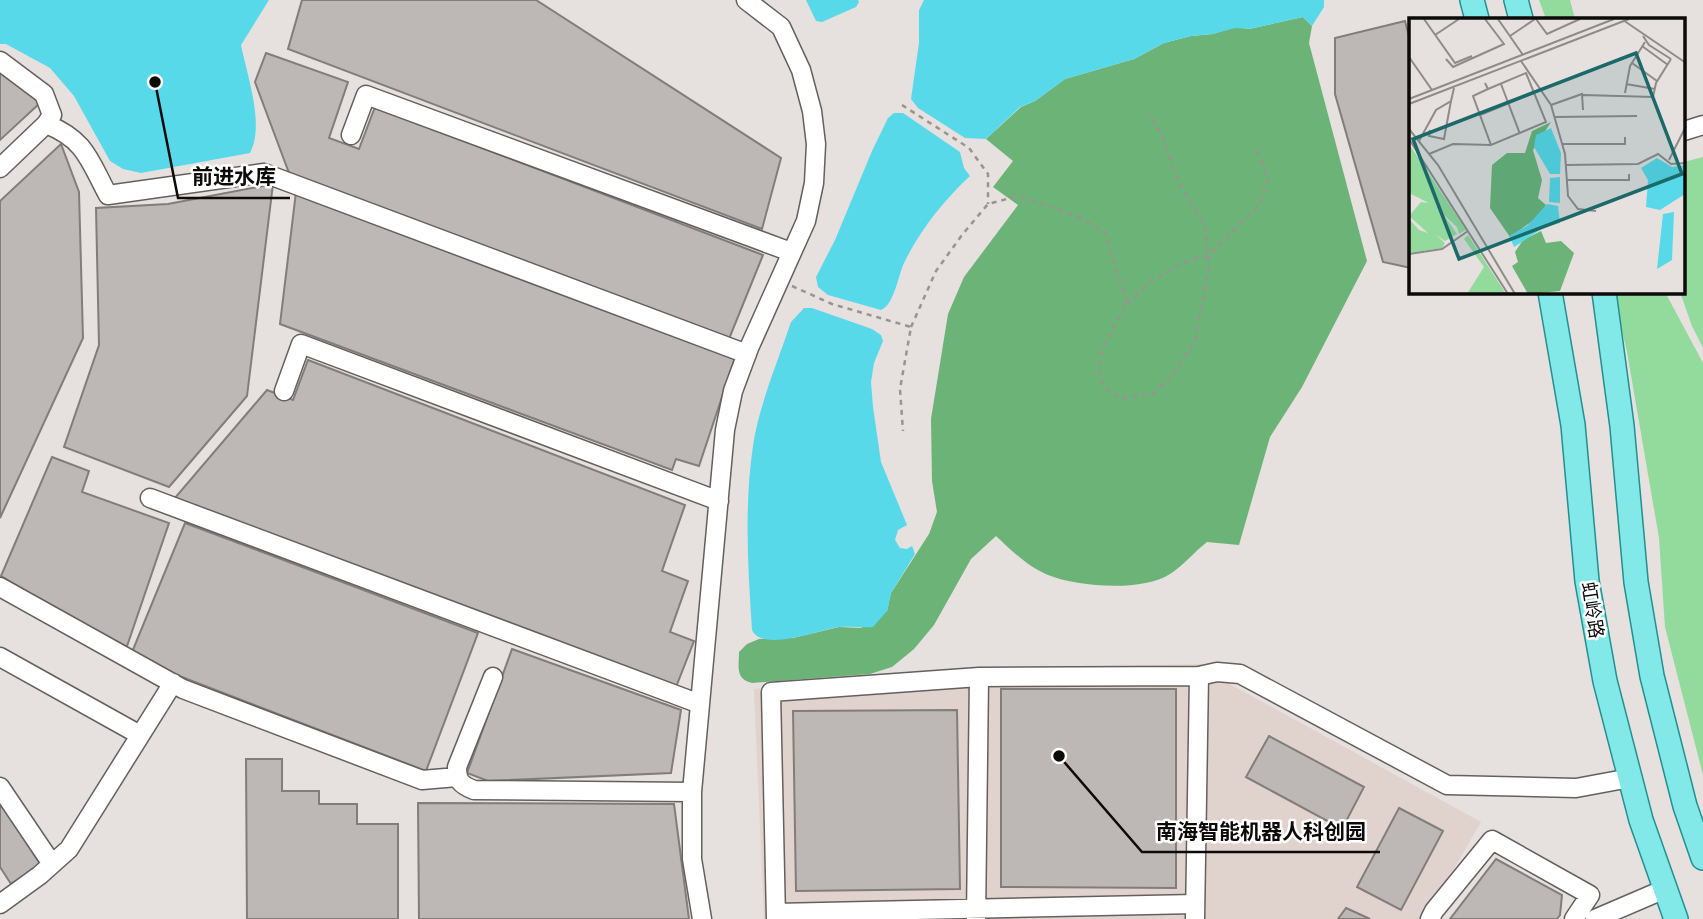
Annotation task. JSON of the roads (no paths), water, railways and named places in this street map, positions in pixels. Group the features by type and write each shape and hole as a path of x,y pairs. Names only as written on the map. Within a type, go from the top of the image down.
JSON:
{"main road":[{"path":"1472,0 1477,18"},
{"path":"1517,0 1521,18"},
{"name":"虹岭路","path":"1550,294 1573,425 1587,580 1605,681 1641,820 1676,919"},
{"path":"1604,294 1622,426 1636,582 1652,676 1685,806 1703,858"}],"street":[{"path":"702,919 692,859 692,792 725,430 733,391 747,354 806,221 814,183 816,144 813,111 801,70 781,27 746,0"},
{"path":"0,61 44,94 52,115 46,124 0,167"},
{"path":"351,135 366,95 791,253"},
{"path":"46,124 79,142 108,195 264,173 747,354"},
{"path":"1686,130 1703,125"},
{"path":"284,391 301,344 719,501"},
{"path":"150,498 700,704"},
{"path":"0,587 173,683 422,780 457,777"},
{"path":"0,657 140,736"},
{"path":"1199,676 1195,912 776,916 771,692 979,677 1199,676 1217,672 1240,674 1447,785 1576,788 1630,778"},
{"path":"493,677 457,767 457,777 462,785 474,790 692,792"},
{"path":"976,914 979,677"},
{"path":"0,904 69,849 173,683"},
{"path":"0,787 52,864"},
{"path":"1430,919 1492,840 1590,895 1574,919"},
{"path":"1595,919 1665,889"}],"water":[{"path":"0,0 269,0 241,45 255,114 256,129 250,153 141,173 123,169 110,161 74,96 50,68 6,44 0,44"},
{"path":"806,0 859,2 856,7 822,22 816,21"},
{"path":"924,0 1324,0 1324,7 1312,26 1303,17 1249,29 1235,28 1191,36 1164,43 1134,59 1065,79 1035,101 1020,107 986,139 965,138 918,108 911,99 919,43 919,10"},
{"path":"894,113 903,113 960,152 964,168 970,176 925,227 904,263 889,302 881,310 828,295 818,287 816,277 835,240 872,151 888,118"},
{"path":"804,308 812,308 872,329 881,335 883,341 874,363 871,382 881,462 907,525 898,530 895,540 900,548 907,549 912,546 915,554 891,593 887,611 873,627 840,627 793,638 767,640 758,637 752,630 748,538 750,469 756,430 769,383 791,322"}],"place":[{"name":"前进水库","path":"155,82"},
{"name":"南海智能机器人科创园","path":"1059,756"}]}
